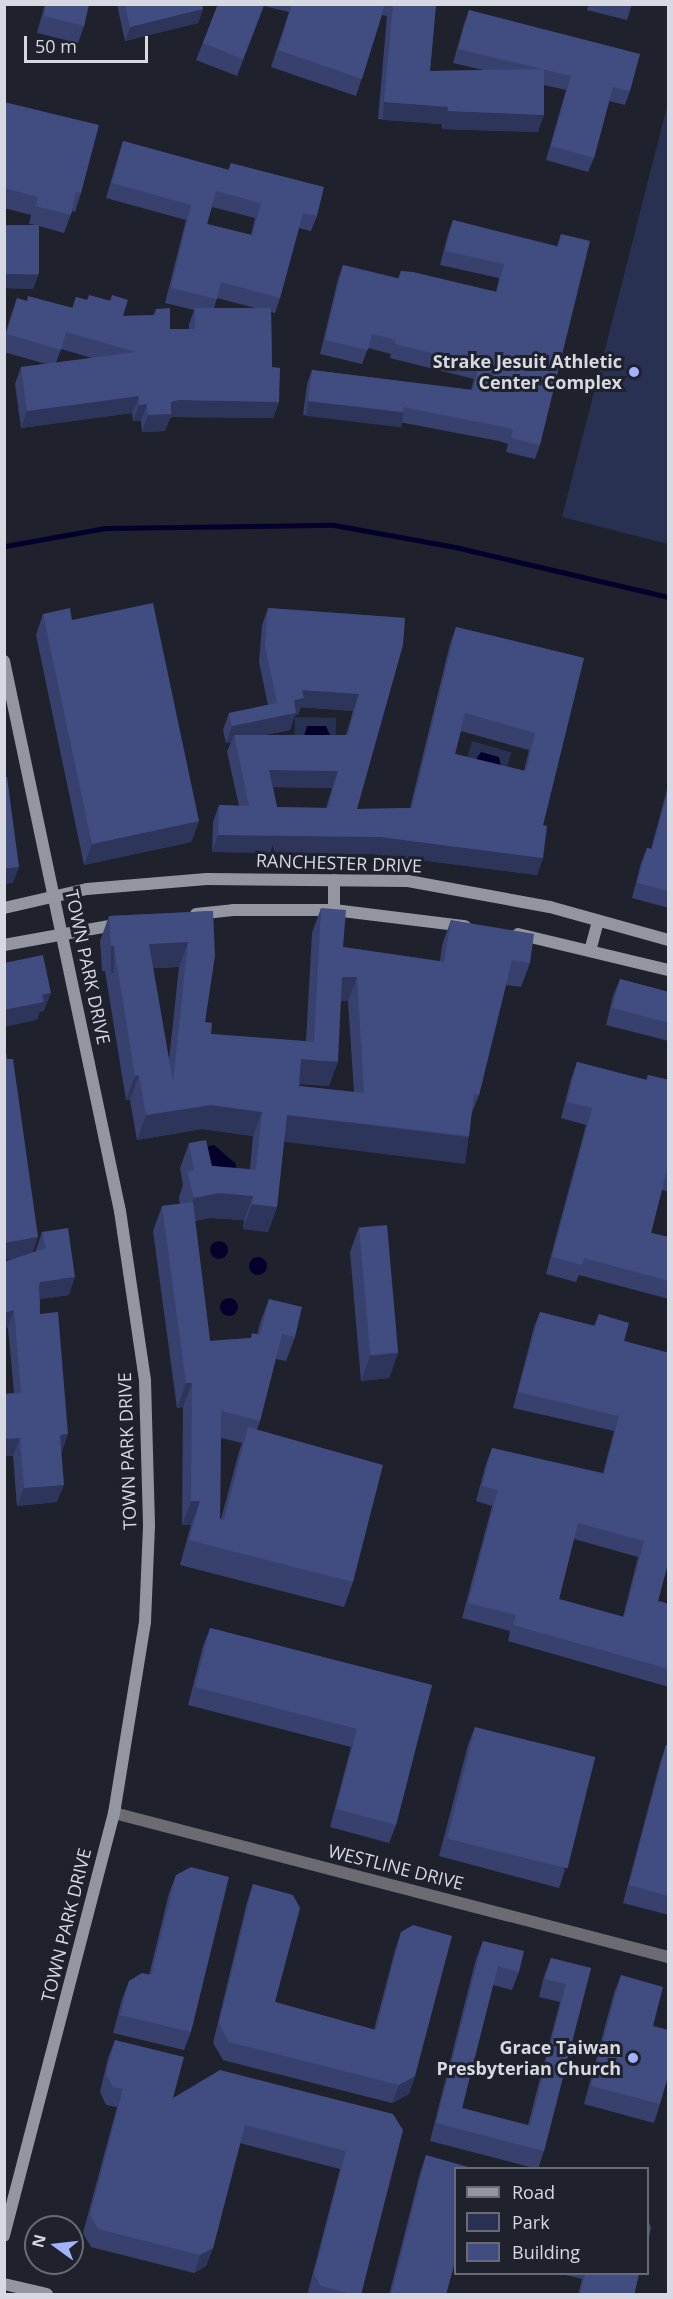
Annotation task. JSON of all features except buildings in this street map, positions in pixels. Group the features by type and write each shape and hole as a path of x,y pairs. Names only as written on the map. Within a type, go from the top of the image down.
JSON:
{"street":[{"name":"TOWN PARK DRIVE","path":"4,661 120,1211 145,1381 150,1526 145,1622 114,1814 4,2236"},
{"name":"RANCHESTER DRIVE","path":"4,908 55,899 87,889 207,879 408,881 460,888 669,940"},
{"path":"334,880 334,910"},
{"path":"187,915 233,910 334,910 481,928"},
{"path":"590,951 598,922"},
{"path":"4,945 61,932 130,923"},
{"path":"502,932 669,970"},
{"name":"WESTLINE DRIVE","path":"114,1814 669,1956"},
{"path":"4,2284 46,2295"}],"green space":[{"name":"Strake Jesuit Athletic Center Complex","path":"668,103 668,544 562,517"},
{"path":"295,717 336,718 335,747 294,746"},
{"path":"472,741 511,752 504,779 464,768"}],"shaded area":[{"path":"307,726 326,726 330,735 304,736"},
{"path":"481,752 499,757 501,767 475,761"},
{"path":"214,1145 236,1164 233,1189 221,1187 197,1149"},
{"path":"219,1241 225,1244 228,1250 225,1256 219,1259 213,1256 210,1250 213,1244"},
{"path":"258,1257 264,1260 267,1266 264,1272 258,1275 252,1272 249,1266 252,1260"},
{"path":"229,1298 235,1301 238,1307 235,1313 229,1316 223,1313 220,1307 223,1301"}],"waterway":[{"path":"5,546 105,528 334,525 455,547 668,597"}],"place":[{"name":"Strake Jesuit Athletic Center Complex","path":"634,372"},
{"name":"Grace Taiwan Presbyterian Church","path":"633,2058"}]}
